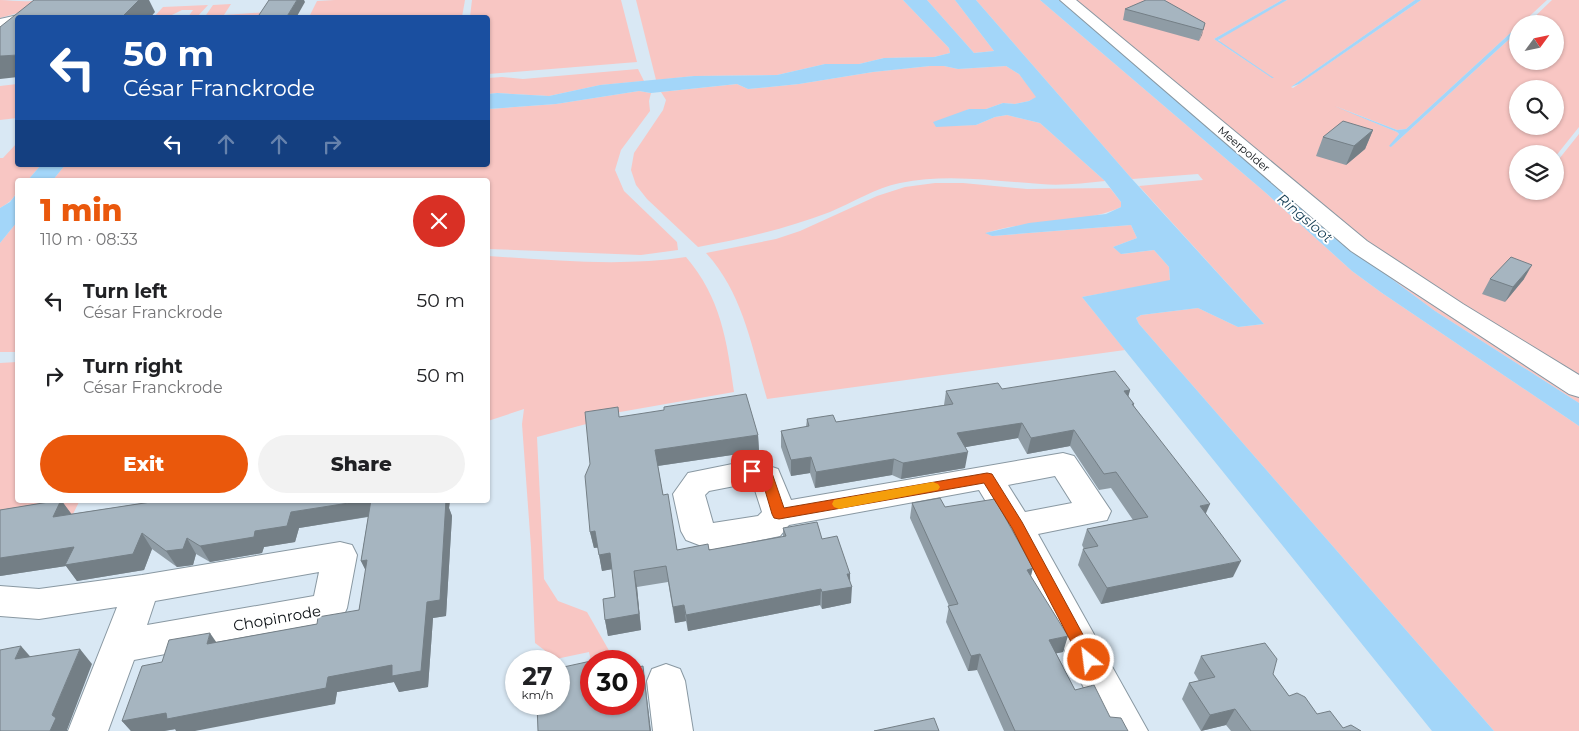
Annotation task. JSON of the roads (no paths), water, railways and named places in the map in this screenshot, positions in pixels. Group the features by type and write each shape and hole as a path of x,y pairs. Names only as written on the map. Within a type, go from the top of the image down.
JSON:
{"street":[{"name":"Meerpolder","path":"1067,0 1359,246 1579,388"},
{"path":"0,24 15,21"},
{"path":"779,514 1063,464 1094,511 1017,526"},
{"path":"987,477 1017,526 1053,596 1128,731"},
{"name":"Chopinrode","path":"0,601 39,604 142,589 340,555 329,608 120,646"},
{"path":"88,731 142,589"},
{"path":"666,681 673,731"}],"water":[{"path":"903,0 927,0 974,53 994,51 955,0 976,0 1132,179 1264,324 1238,327 1198,308 1141,315 1136,318 1139,324 1494,731 1432,731 1082,297 1170,280 1169,267 1154,250 1121,254 1113,247 1137,238 1131,225 992,236 985,233 1029,223 1106,214 1121,207 1121,202 1105,181 1040,123 1007,115 995,117 976,125 936,127 933,122 969,109 986,109 1003,103 1015,104 1029,101 1036,97 1019,74 1006,66 958,69 930,66 748,89 737,84 651,93 639,91 556,104 490,109 490,94 549,96 600,85 694,76 777,75 825,64 859,64 884,58 934,57 950,53 949,48"},
{"name":"Ringsloot","path":"1040,0 1059,0 1196,114 1328,230 1381,271 1435,311 1579,403 1579,426 1352,271 1266,193"},
{"path":"1282,0 1287,0 1218,40 1274,78 1272,78 1214,39"},
{"path":"1415,0 1421,0 1299,84 1291,87"},
{"path":"1509,34 1509,39 1391,147 1389,146 1399,134 1397,132 1334,106 1397,130 1406,129"},
{"path":"39,167 63,167 55,178 30,178"},
{"path":"15,196 15,224 0,243 0,208 10,202"}]}
